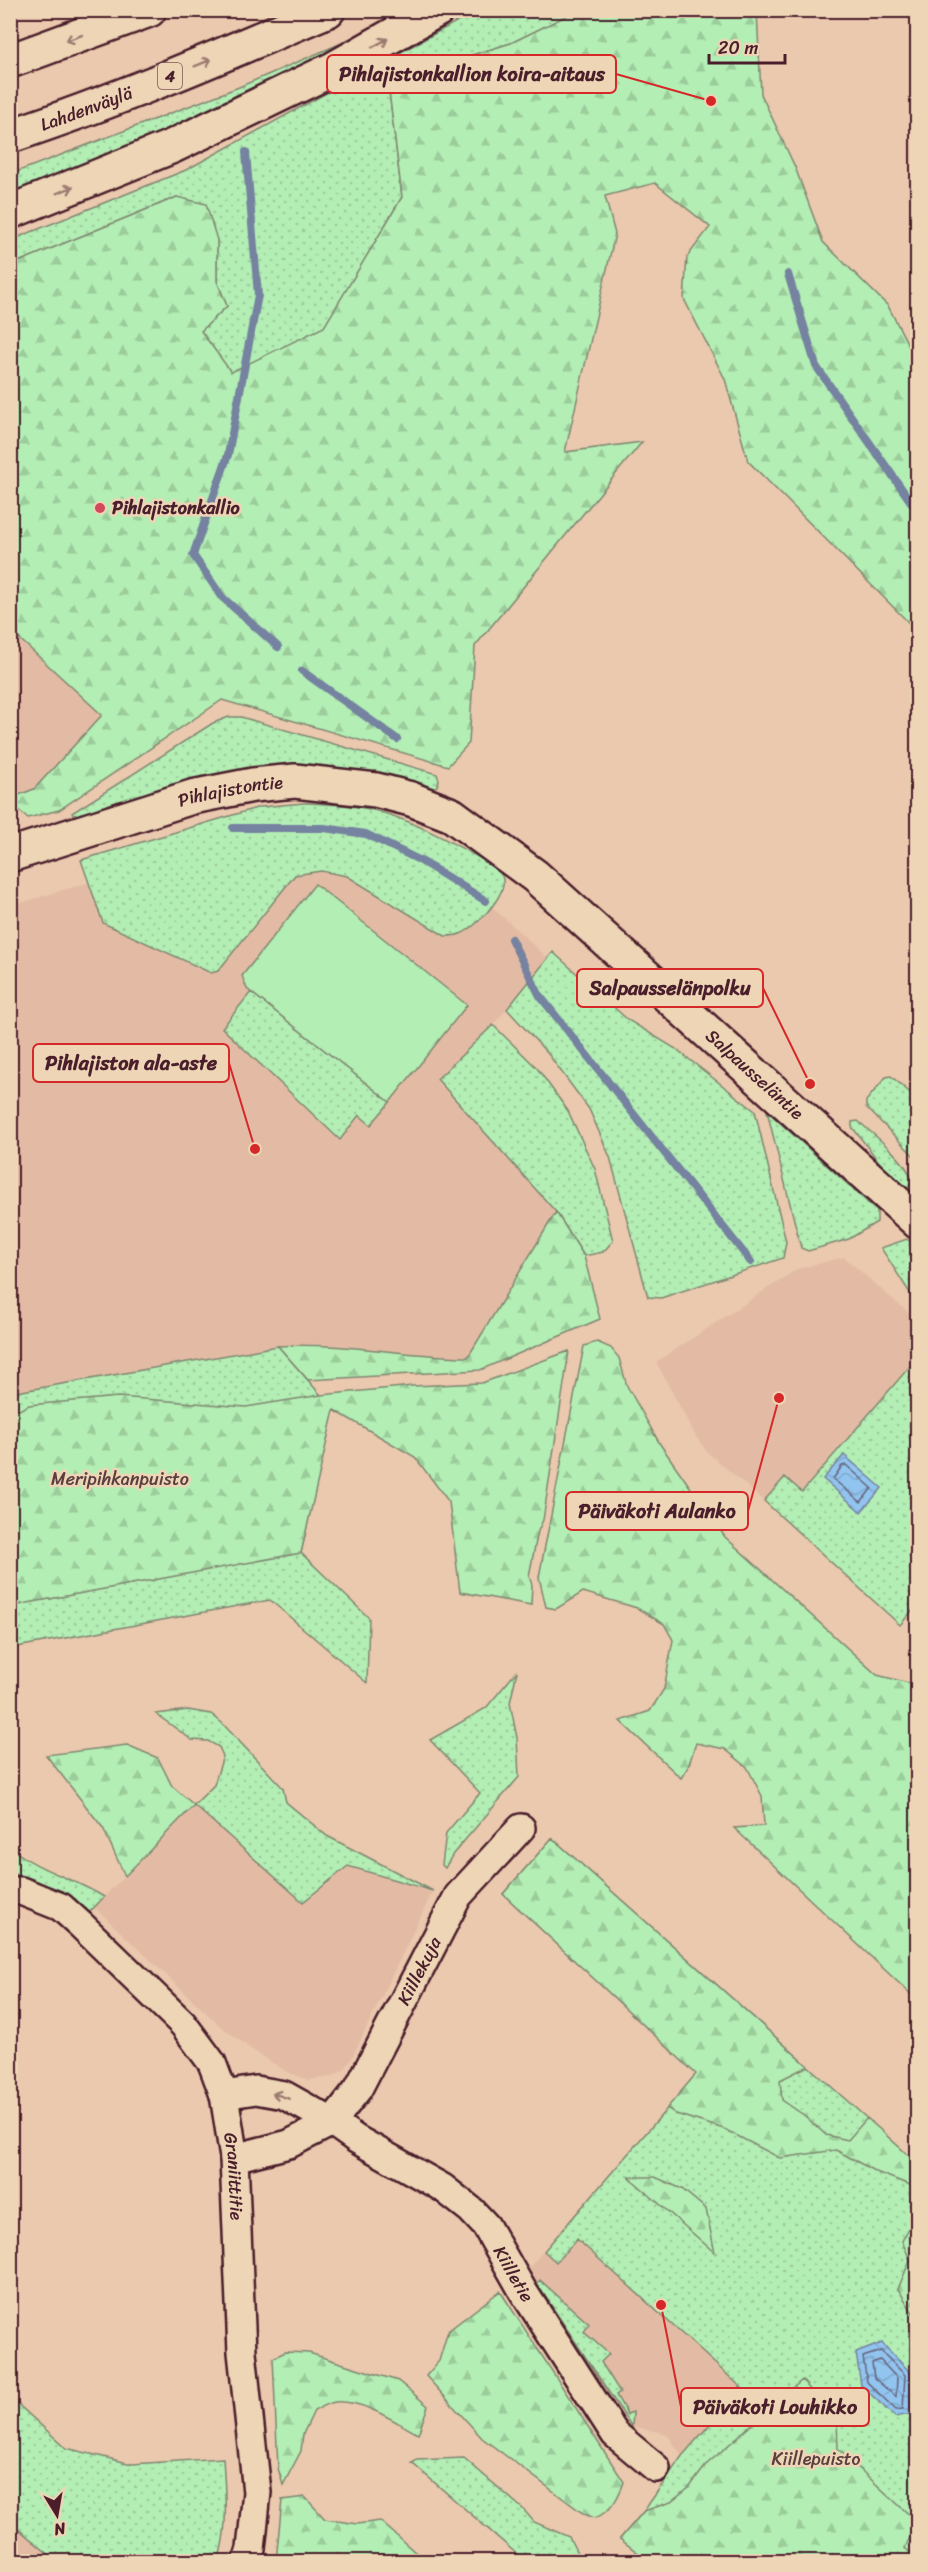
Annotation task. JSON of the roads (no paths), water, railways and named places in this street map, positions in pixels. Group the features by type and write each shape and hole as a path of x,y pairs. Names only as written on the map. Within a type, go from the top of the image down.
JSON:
{"main road":[{"path":"10,62 148,10"},
{"name":"Lahdenväylä","path":"10,136 52,123 206,62 328,10"},
{"path":"10,212 173,146 333,69 437,10"},
{"name":"Pihlajistontie","path":"10,855 192,797 253,785 295,781 376,789 411,799 452,815"},
{"name":"Salpausseläntie","path":"452,815 535,876 918,1222"}],"street":[{"name":"Kiillekuja","path":"332,2122 358,2089 458,1896 521,1828"},
{"name":"Graniittitie","path":"10,1891 21,1891 61,1907 81,1925 183,2024 212,2063 224,2095 234,2158 242,2352 257,2492 251,2549 247,2562"},
{"name":"Kiilletie","path":"224,2095 256,2090 284,2095 443,2188 471,2210 486,2226 523,2291 615,2434 656,2468"},
{"path":"234,2158 289,2144 332,2122"}],"water":[{"path":"844,1455 882,1488 861,1512 823,1479"},
{"path":"882,2343 911,2373 911,2414 895,2417 861,2385 856,2353"}],"waterway":[{"path":"246,152 258,295 228,455 193,555 222,597 278,647"},
{"path":"788,274 816,366 918,512"},
{"path":"302,671 397,739"},
{"path":"233,828 324,828 366,834 421,861 486,901"},
{"path":"511,939 540,996 751,1262"}],"place":[{"name":"Pihlajistonkallion koira-aitaus","path":"711,101"},
{"name":"Pihlajistonkallio","path":"100,508"},
{"name":"Salpausselänpolku","path":"810,1084"},
{"name":"Pihlajiston ala-aste","path":"255,1149"},
{"name":"Päiväkoti Aulanko","path":"779,1398"},
{"name":"Päiväkoti Louhikko","path":"661,2305"}],"park label":[{"name":"Meripihkanpuisto","path":"120,1479"},
{"name":"Kiillepuisto","path":"816,2459"}]}
